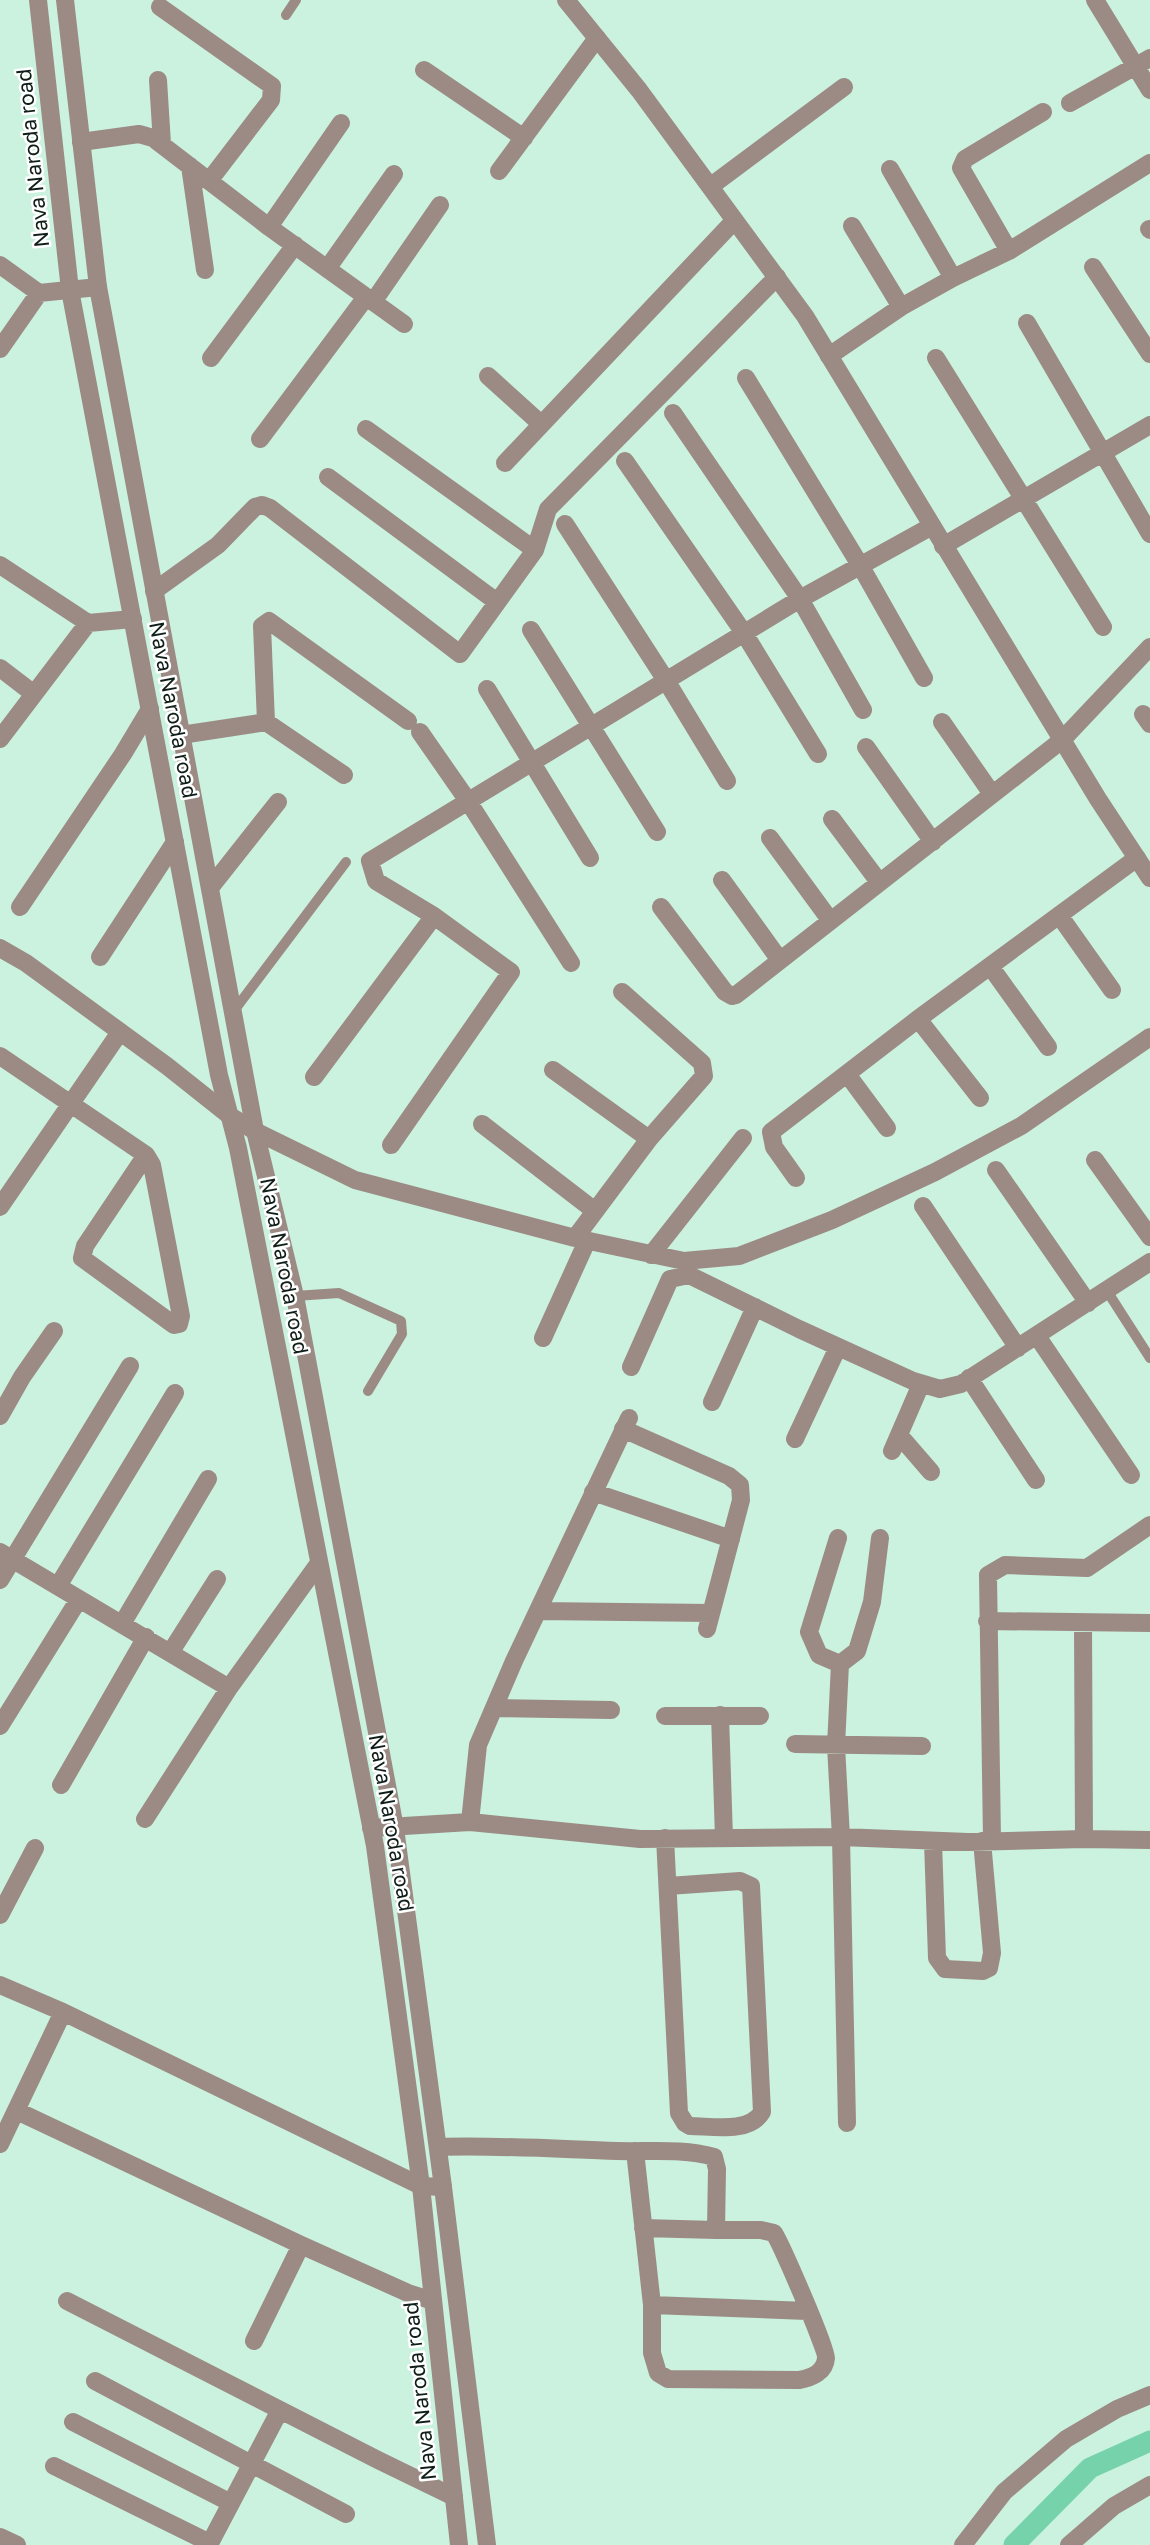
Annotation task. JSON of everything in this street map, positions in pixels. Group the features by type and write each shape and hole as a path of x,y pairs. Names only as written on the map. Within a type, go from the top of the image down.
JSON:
{"street":[{"name":"Nava Naroda road","path":"38,0 70,290 219,1076 230,1116 371,1828 421,2186 458,2545"},
{"name":"Nava Naroda road","path":"65,0 98,287 255,1131 295,1296 395,1828 487,2545"},
{"path":"566,0 711,186 806,316 943,546 1150,878"},
{"path":"1095,0 1143,62 1150,90"},
{"path":"160,7 272,86 271,100 209,181"},
{"path":"499,171 597,38"},
{"path":"1070,103 1143,62"},
{"path":"424,70 524,138"},
{"path":"158,79 162,144"},
{"path":"711,186 844,87"},
{"path":"1009,251 961,168 965,159 1043,112"},
{"path":"269,227 341,122"},
{"path":"81,142 139,134 162,144 269,227 404,324"},
{"path":"829,356 901,307 1009,251 1150,163"},
{"path":"190,166 205,270"},
{"path":"890,169 953,278"},
{"path":"327,269 394,174"},
{"path":"260,439 370,300 440,205"},
{"path":"505,463 734,221"},
{"path":"852,226 901,307"},
{"path":"211,358 295,245"},
{"path":"0,265 39,293 98,287"},
{"path":"1093,267 1150,354"},
{"path":"154,591 218,545 255,507 262,506 270,509 460,654 535,550 548,509 777,278"},
{"path":"0,349 39,293"},
{"path":"1027,323 1150,534"},
{"path":"936,358 1103,627"},
{"path":"488,376 541,424"},
{"path":"746,378 860,565 924,678"},
{"path":"673,413 800,599 863,710"},
{"path":"943,546 1150,425"},
{"path":"366,429 535,550"},
{"path":"625,461 744,633 818,754"},
{"path":"328,477 498,602"},
{"path":"565,524 727,781"},
{"path":"391,1145 511,972 434,916 376,881 370,861 800,599 932,526"},
{"path":"0,565 88,623 133,620"},
{"path":"266,722 262,626 269,621 414,726 468,801 571,963"},
{"path":"0,739 88,623"},
{"path":"531,630 657,832"},
{"path":"661,906 728,995 736,995 1062,740 1150,647"},
{"path":"0,668 34,694"},
{"path":"487,689 590,858"},
{"path":"20,906 123,754 150,709"},
{"path":"181,735 266,722 344,775"},
{"path":"942,722 992,794"},
{"path":"866,747 933,842"},
{"path":"210,888 278,802"},
{"path":"832,819 879,882"},
{"path":"770,838 830,920"},
{"path":"100,957 175,842"},
{"path":"796,1178 774,1147 771,1132 918,1019 1137,858"},
{"path":"722,880 779,960"},
{"path":"1059,915 1112,990"},
{"path":"314,1077 434,916"},
{"path":"0,948 26,963 230,1116 355,1180 581,1239 684,1261 739,1256 832,1220 935,1172 1021,1126 1150,1037"},
{"path":"990,966 1048,1047"},
{"path":"543,1338 581,1239 595,1211 649,1139 704,1076 702,1063 622,992"},
{"path":"918,1019 980,1098"},
{"path":"0,1207 120,1032"},
{"path":"0,1056 146,1155 152,1165 181,1315 179,1324 174,1325 82,1258 85,1246 146,1155"},
{"path":"553,1070 649,1139"},
{"path":"846,1074 887,1128"},
{"path":"482,1124 595,1211"},
{"path":"651,1255 743,1138"},
{"path":"1095,1160 1150,1237"},
{"path":"996,1170 1088,1303"},
{"path":"923,1206 1018,1348"},
{"path":"631,1367 670,1279 689,1275 838,1347 921,1384 940,1389 961,1384 1150,1262"},
{"path":"712,1402 755,1307"},
{"path":"0,1416 22,1377 54,1331"},
{"path":"1037,1336 1131,1475"},
{"path":"795,1439 838,1347"},
{"path":"0,1580 6,1556 130,1366"},
{"path":"969,1378 1036,1480"},
{"path":"921,1384 896,1443 931,1472"},
{"path":"58,1586 175,1393"},
{"path":"470,1822 478,1745 538,1611 626,1424 736,1480 742,1492 709,1621 538,1611"},
{"path":"121,1623 208,1479"},
{"path":"593,1492 731,1539"},
{"path":"933,1842 937,1958 945,1969 983,1971 989,1968 992,1962 987,1841 988,1574 1005,1565 1087,1568 1150,1525"},
{"path":"838,1538 809,1632 820,1655 840,1664"},
{"path":"847,2123 841,1837 836,1746 840,1664 857,1651 872,1602 880,1538"},
{"path":"6,1556 229,1688"},
{"path":"145,1819 229,1688 319,1563"},
{"path":"170,1653 217,1580"},
{"path":"0,1726 79,1598"},
{"path":"987,1621 1150,1623"},
{"path":"1083,1623 1084,1839"},
{"path":"61,1785 146,1637"},
{"path":"494,1708 611,1710"},
{"path":"720,1715 724,1838"},
{"path":"665,1716 760,1716"},
{"path":"795,1744 922,1746"},
{"path":"371,1828 470,1822 640,1839 841,1837 933,1842 1150,1840"},
{"path":"664,1838 681,2119 690,2126 753,2123 762,2112 751,1886 740,1881 668,1886"},
{"path":"0,1915 35,1848"},
{"path":"0,1985 63,2012 421,2186 443,2187"},
{"path":"0,2144 63,2012"},
{"path":"17,2111 301,2245 408,2293 433,2301"},
{"path":"438,2147 635,2151 660,2149 714,2157 717,2169 716,2230"},
{"path":"635,2151 643,2228 652,2305 654,2364 658,2373 668,2378 811,2378 821,2370 826,2358 824,2344 807,2311 781,2243 774,2233 761,2230 643,2228"},
{"path":"254,2341 301,2245"},
{"path":"67,2301 453,2497"},
{"path":"652,2305 807,2311"},
{"path":"95,2381 346,2514"},
{"path":"963,2545 1004,2492 1066,2439 1116,2409 1150,2395"},
{"path":"54,2466 210,2544 280,2410"},
{"path":"73,2422 231,2503"},
{"path":"1069,2545 1114,2506 1150,2485"},
{"path":"0,2537 17,2545"}],"lane":[{"path":"286,15 296,0"},
{"path":"233,1012 346,862"},
{"path":"1107,1291 1150,1358"},
{"path":"295,1296 339,1293 401,1321 402,1334 368,1391"}],"waterway":[{"path":"1014,2545 1090,2468 1150,2441"}]}
